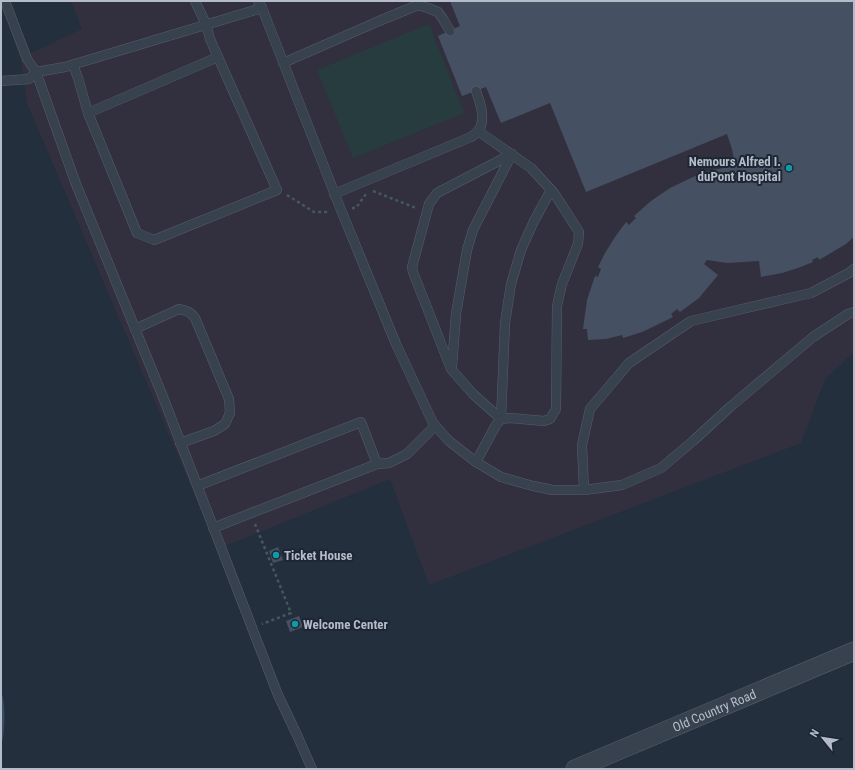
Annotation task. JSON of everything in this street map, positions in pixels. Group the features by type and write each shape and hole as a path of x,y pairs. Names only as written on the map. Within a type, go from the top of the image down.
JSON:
{"street":[{"name":"Old Country Road","path":"575,769 854,651"}],"lane":[{"path":"4,1 27,59 36,72 76,184 135,329 278,695 312,769"},
{"path":"73,65 88,113 137,233 154,240 277,190 195,1"},
{"path":"1,81 29,79 36,72 73,65 206,24 260,4 334,194 399,351 433,423 449,441 476,462 501,477 533,486 553,490 584,490 622,485 661,468 813,337 848,314 854,312"},
{"path":"283,63 379,21 418,6 438,12 450,31"},
{"path":"88,113 218,57"},
{"path":"334,194 471,137 478,131 481,124 482,115 480,101 476,91"},
{"path":"478,131 512,154 531,168 551,190 579,232 578,244 562,284 557,306 556,409 550,419 544,421 510,418 501,419 474,394 452,369 412,267 429,204 437,193 512,154"},
{"path":"452,369 456,314 467,250 473,230 512,154"},
{"path":"476,462 496,425 501,419 505,323 511,284 521,250 534,221 551,190"},
{"path":"584,490 582,445 590,409 629,363 691,321 811,293 851,271"},
{"path":"135,329 179,309 192,313 229,399 230,413 225,424 214,431 180,443"},
{"path":"197,486 361,422 377,464"},
{"path":"213,528 377,464 389,463 407,454 435,426"}],"path":[{"path":"277,190 288,195 314,212 334,212"},
{"path":"352,208 356,208 369,190 421,209"},
{"path":"251,514 291,613 252,628"}],"shaded area":[{"path":"71,1 854,1 854,352 825,379 801,443 429,585 390,479 218,549 27,103 21,58 82,29"}],"green space":[{"path":"429,24 464,113 353,158 317,70"}],"water":[{"path":"1,692 4,703 4,718 1,745"}],"building":[{"name":"Nemours Alfred I. duPont Hospital","path":"450,1 854,1 854,237 846,244 819,260 818,257 812,260 813,262 798,268 761,277 759,261 727,263 707,260 704,264 718,275 699,298 680,312 677,309 671,314 673,317 642,332 623,338 622,335 606,339 588,340 587,329 583,329 587,300 595,276 598,277 601,269 598,267 615,237 626,222 629,225 636,218 634,216 651,201 670,188 712,170 735,166 732,149 727,134 586,192 550,103 501,123 486,87 462,96 438,36 460,26"},
{"name":"Ticket House","path":"278,547 283,560 273,563 269,551"},
{"name":"Welcome Center","path":"299,616 303,627 290,632 286,621"}],"place":[{"name":"Nemours Alfred I. duPont Hospital","path":"789,168"},
{"name":"Ticket House","path":"276,555"},
{"name":"Welcome Center","path":"295,624"}]}
